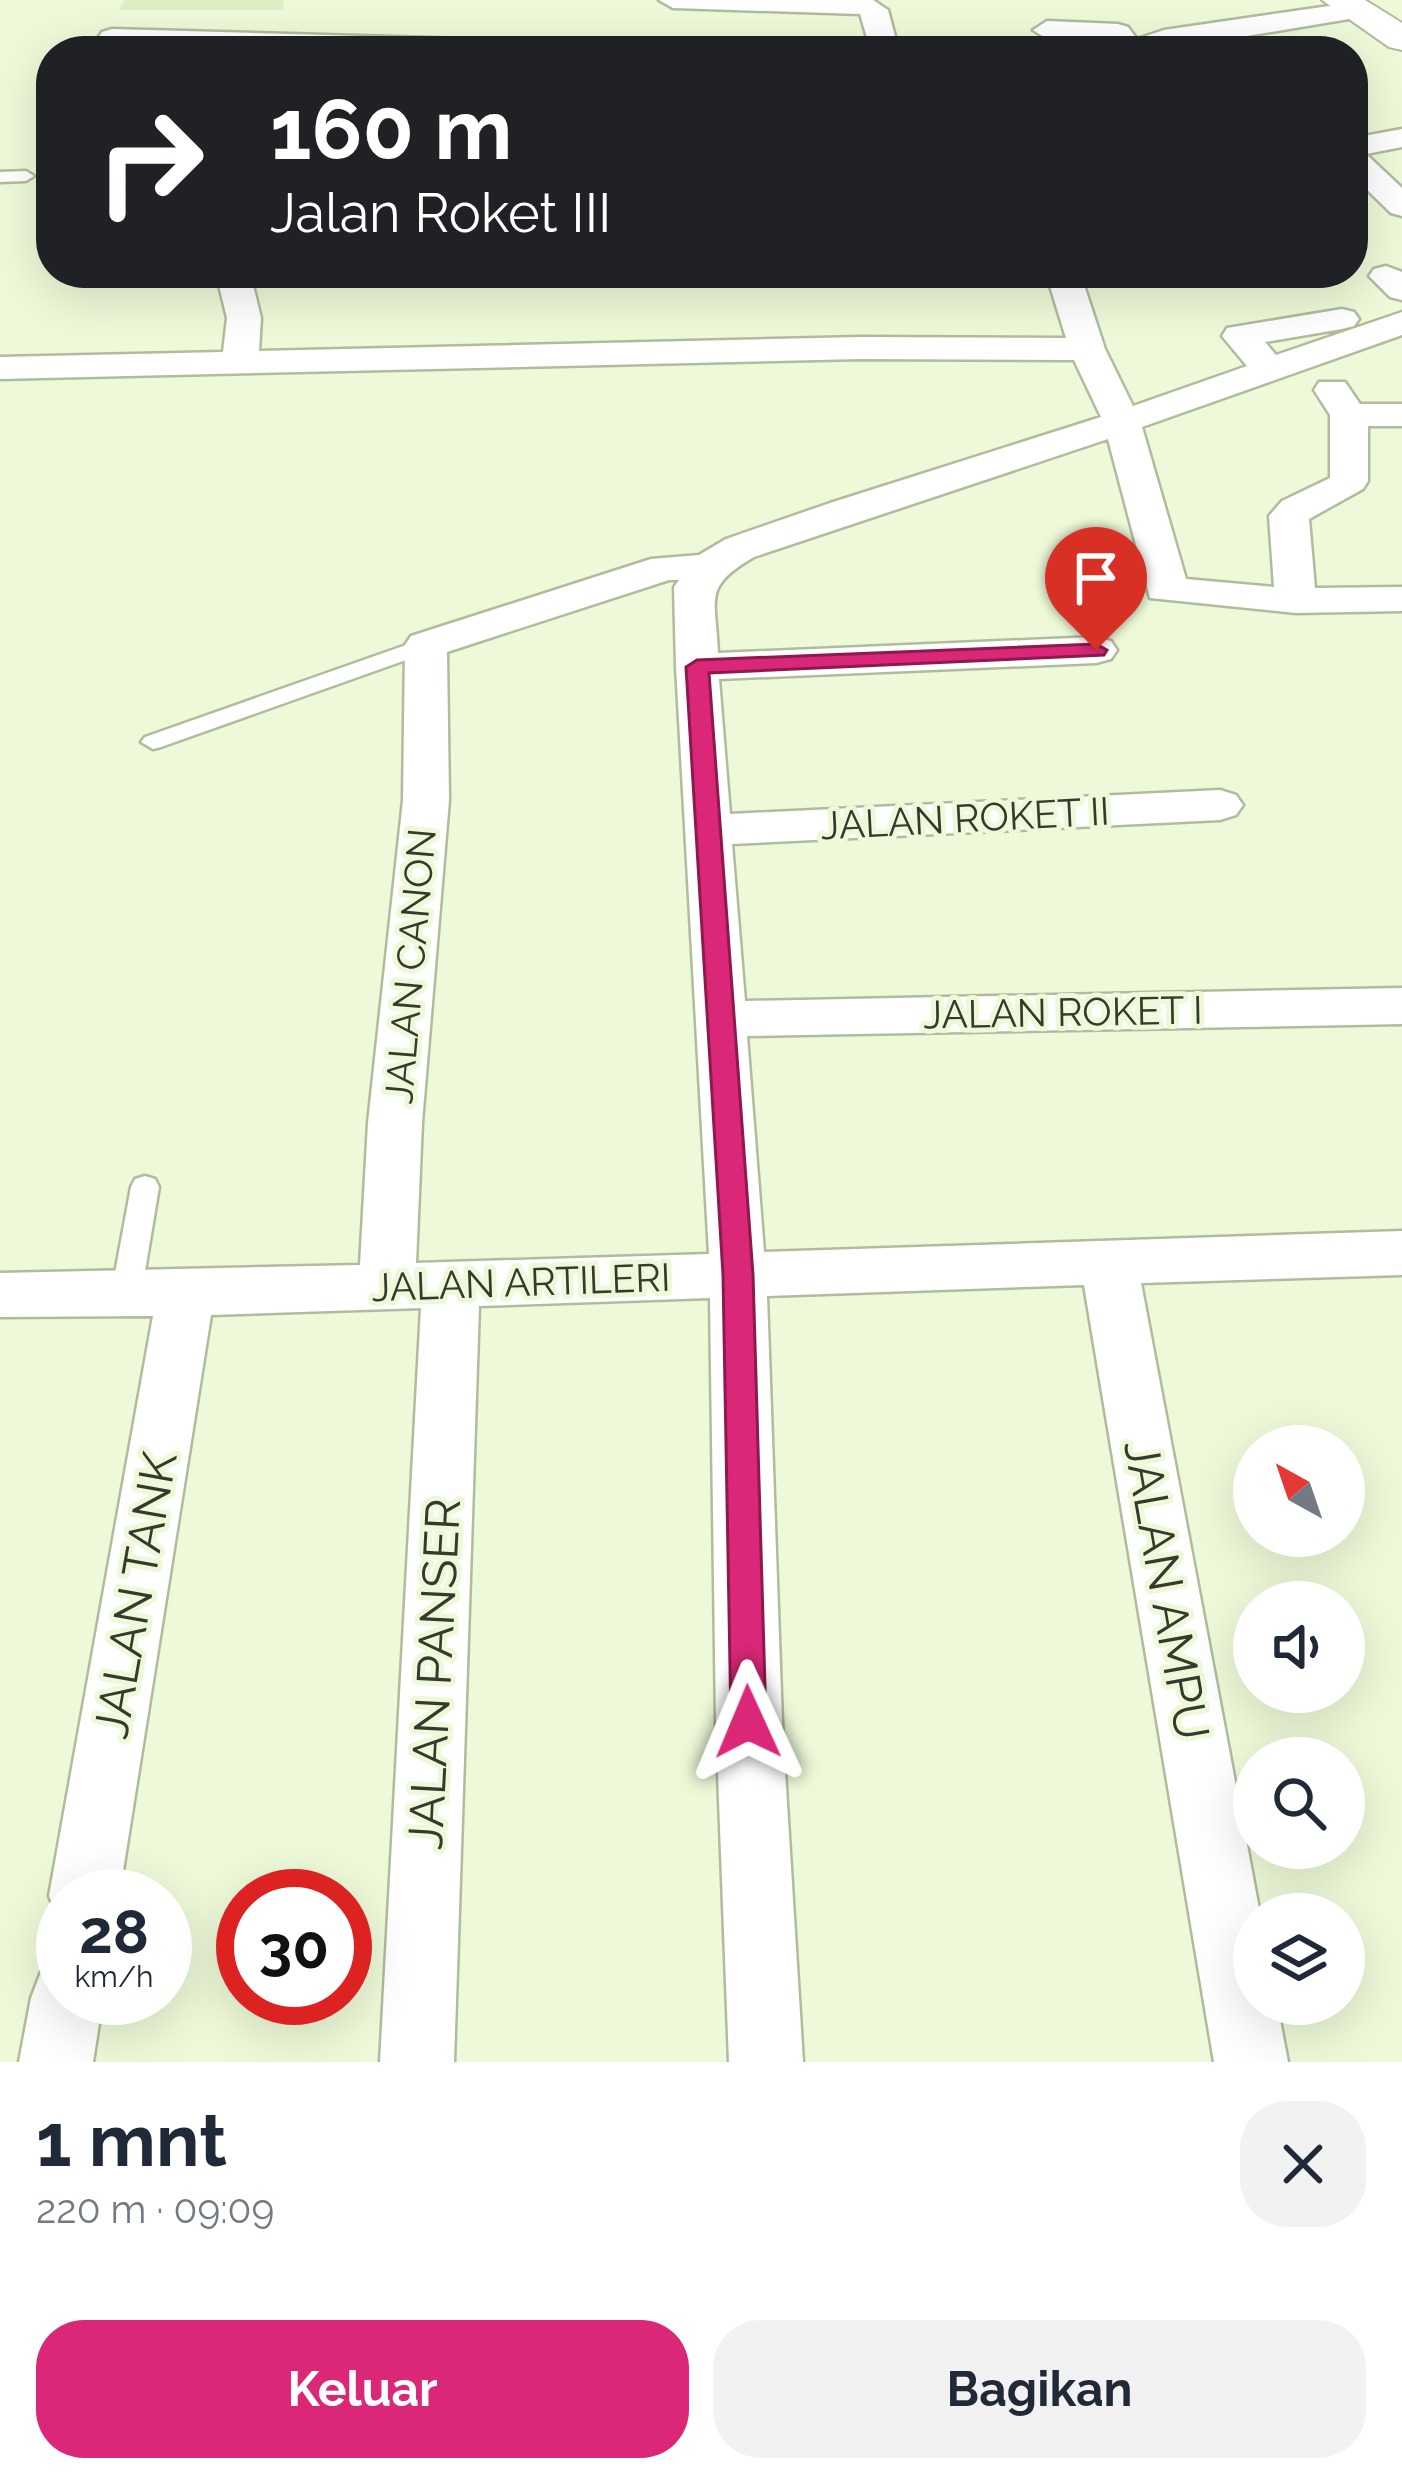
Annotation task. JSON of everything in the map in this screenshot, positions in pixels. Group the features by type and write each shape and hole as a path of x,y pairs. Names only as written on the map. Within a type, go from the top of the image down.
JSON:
{"main road":[{"path":"1348,5 1402,39"}],"street":[{"path":"673,0 863,6 874,10 881,36"},
{"path":"1180,36 1348,5"},
{"path":"308,36 319,14"},
{"path":"1048,30 1118,32 1121,36"},
{"path":"1368,144 1402,138"},
{"path":"1368,173 1402,206"},
{"path":"237,288 244,319 240,362"},
{"path":"1069,288 1087,349 1123,422 1166,573 1165,589 1296,601 1402,599"},
{"path":"1269,368 1240,336 1402,309"},
{"path":"426,645 664,568 707,567 740,548 844,511 1123,422 1402,323"},
{"path":"0,368 861,348 1087,349"},
{"path":"1296,601 1289,516 1307,502 1333,495 1349,481 1349,415 1310,355"},
{"path":"1349,415 1402,415"},
{"path":"707,567 695,587 697,667 738,1275 748,1722 766,2062"},
{"name":"JALAN CANON","path":"387,1287 395,1123 426,800 426,645"},
{"path":"697,667 1096,650"},
{"name":"JALAN ROKET II","path":"710,830 1220,805"},
{"name":"JALAN ROKET I","path":"724,1019 1402,1006"},
{"name":"JALAN ARTILERI","path":"0,1294 156,1294 1402,1253"},
{"name":"JALAN AMPU","path":"1108,1260 1251,2062"},
{"name":"JALAN PANSER","path":"417,2062 451,1285"},
{"name":"JALAN TANK","path":"87,1869 156,1294"},
{"path":"56,2062 62,2025"}],"lane":[{"path":"0,177 26,176"},
{"path":"153,742 426,645"},
{"path":"146,1186 156,1294"}],"shaded area":[{"path":"124,0 284,0 283,10 119,10"}],"route":[{"path":"748,1722 738,1275 697,667 1096,650"}]}
